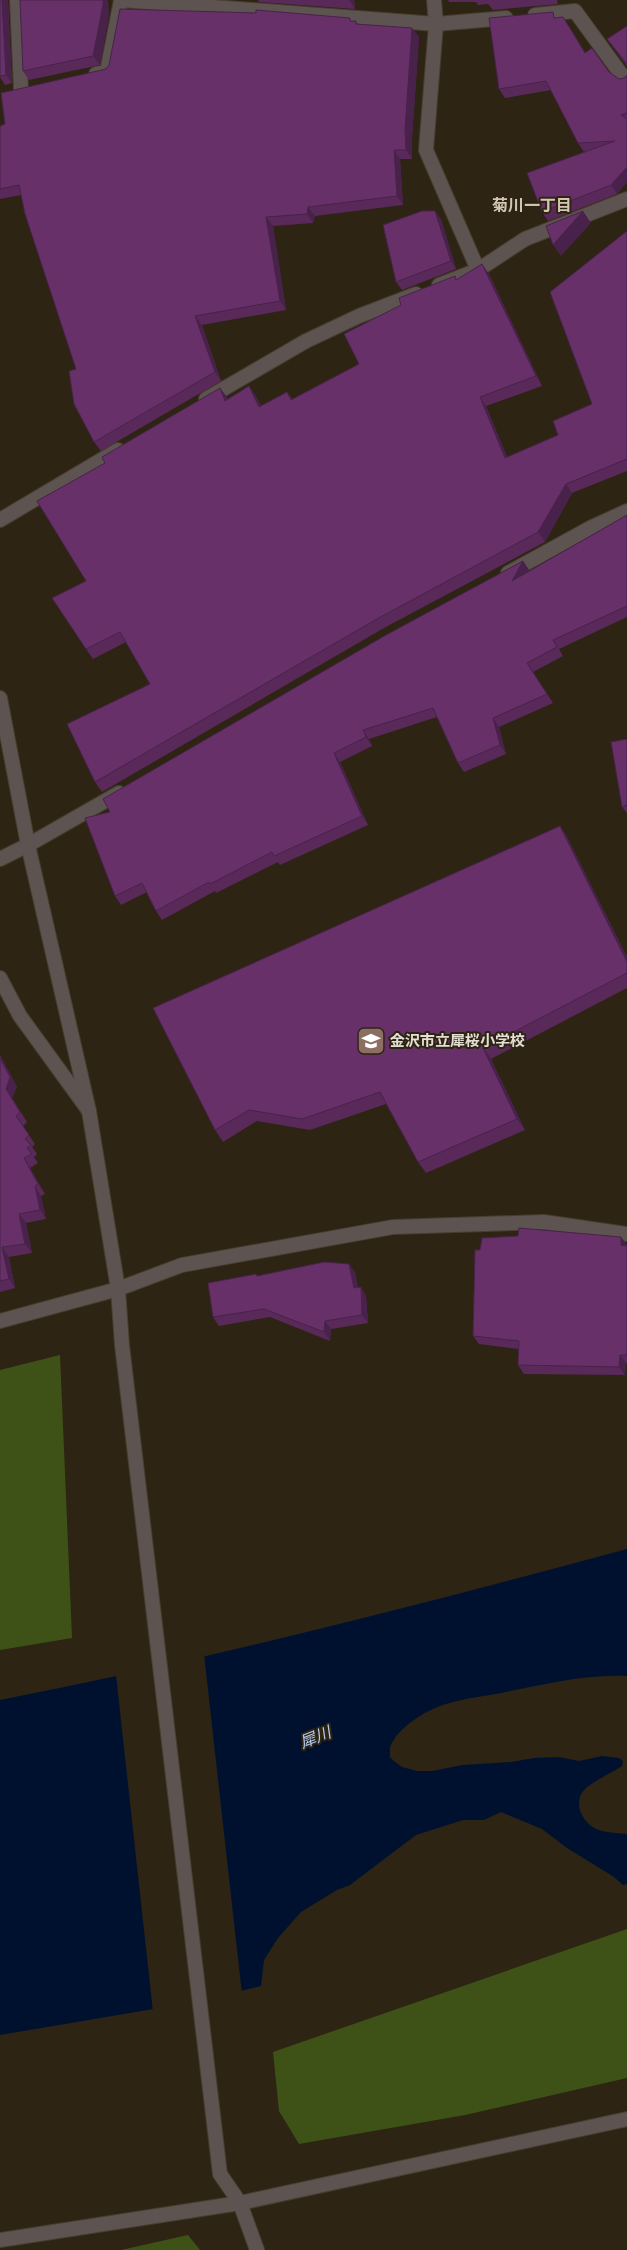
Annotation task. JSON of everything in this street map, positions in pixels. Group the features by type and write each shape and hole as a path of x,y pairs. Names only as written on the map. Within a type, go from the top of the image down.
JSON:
{"street":[{"path":"7,94 26,89 17,0"},
{"path":"78,78 107,72 121,0 436,24 575,11 621,74 627,79"},
{"path":"434,0 436,24 426,150 478,270"},
{"path":"198,403 314,336 359,316 478,270 525,238 627,199"},
{"path":"0,520 129,444"},
{"path":"499,577 592,527 627,511"},
{"path":"0,698 28,846 88,1111 118,1288 122,1344 220,2174 240,2204 257,2250"},
{"path":"0,859 28,846 131,786"},
{"path":"0,978 20,1016 88,1111"},
{"path":"0,1322 118,1288 182,1265 393,1227 544,1222 627,1234"},
{"path":"0,2240 240,2204 627,2119"}],"green space":[{"path":"60,1355 72,1638 0,1650 0,1370"},
{"path":"627,1929 627,2078 465,2115 299,2144 279,2111 273,2052"},
{"path":"188,2235 200,2250 121,2250"}],"water":[{"name":"犀川","path":"627,1549 627,1676 566,1680 446,1704 430,1710 406,1726 390,1747 390,1757 402,1767 417,1771 432,1771 462,1765 511,1762 534,1758 559,1757 579,1761 602,1756 619,1758 623,1761 622,1766 585,1789 579,1801 579,1807 584,1819 599,1830 627,1834 627,1884 623,1885 542,1829 501,1812 484,1820 463,1820 416,1835 350,1885 337,1890 301,1912 278,1938 264,1960 261,1986 189,2003 0,2035 0,1700 158,1667 315,1630"}],"pier":[{"path":"204,1654 242,1994 153,2012 116,1675"}],"building":[{"path":"0,0 2,0 6,75 0,76"},
{"path":"20,0 103,0 93,56 23,71"},
{"path":"120,9 256,13 256,10 350,18 350,21 356,21 356,24 412,28 405,129 406,150 394,150 397,196 308,207 307,214 266,217 280,301 195,316 215,372 94,442 74,404 69,371 76,369 25,214 19,185 0,189 0,126 5,124 1,93 106,69 109,65"},
{"path":"553,12 554,18 563,17 585,53 592,48 609,72 619,79 627,75 627,113 621,115 627,119 627,167 611,185 542,212 527,173 615,141 578,143 546,81 499,89 489,18"},
{"path":"627,26 627,64 607,39"},
{"path":"422,211 435,211 451,261 396,282 383,225"},
{"path":"583,211 553,245 546,226"},
{"path":"627,231 627,459 566,484 538,532 377,619 95,782 67,724 150,684 120,632 86,649 52,598 86,581 37,501 105,463 102,457 220,388 225,401 249,386 259,407 287,392 291,400 359,364 344,334 401,305 399,298 455,276 456,280 482,264 536,376 480,397 505,458 558,435 553,421 592,404 550,292"},
{"path":"627,515 627,606 553,640 557,647 527,663 547,694 493,718 500,745 458,763 433,708 363,730 366,737 334,753 362,816 274,856 272,852 210,884 209,882 156,911 142,883 115,896 85,818 110,812 103,799 386,635 523,561 512,581"},
{"path":"627,739 627,805 622,807 611,742"},
{"path":"560,826 627,962 627,973 483,1048 517,1119 418,1162 380,1092 302,1119 249,1110 215,1130 153,1008"},
{"path":"0,1058 10,1077 6,1089 20,1112 16,1116 29,1135 25,1139 31,1145 27,1148 32,1154 24,1158 38,1184 35,1186 40,1210 19,1214 25,1244 2,1247 9,1279 0,1281"},
{"path":"519,1228 621,1237 621,1245 627,1246 627,1355 620,1355 619,1367 518,1365 519,1341 473,1336 475,1250 480,1250 482,1238 518,1236"},
{"path":"324,1262 349,1264 354,1288 361,1287 362,1315 325,1321 324,1332 264,1309 213,1317 208,1283 256,1274 257,1276"}],"place":[{"name":"金沢市立犀桜小学校","path":"371,1041"}],"district":[{"name":"菊川一丁目","path":"532,205"}]}
